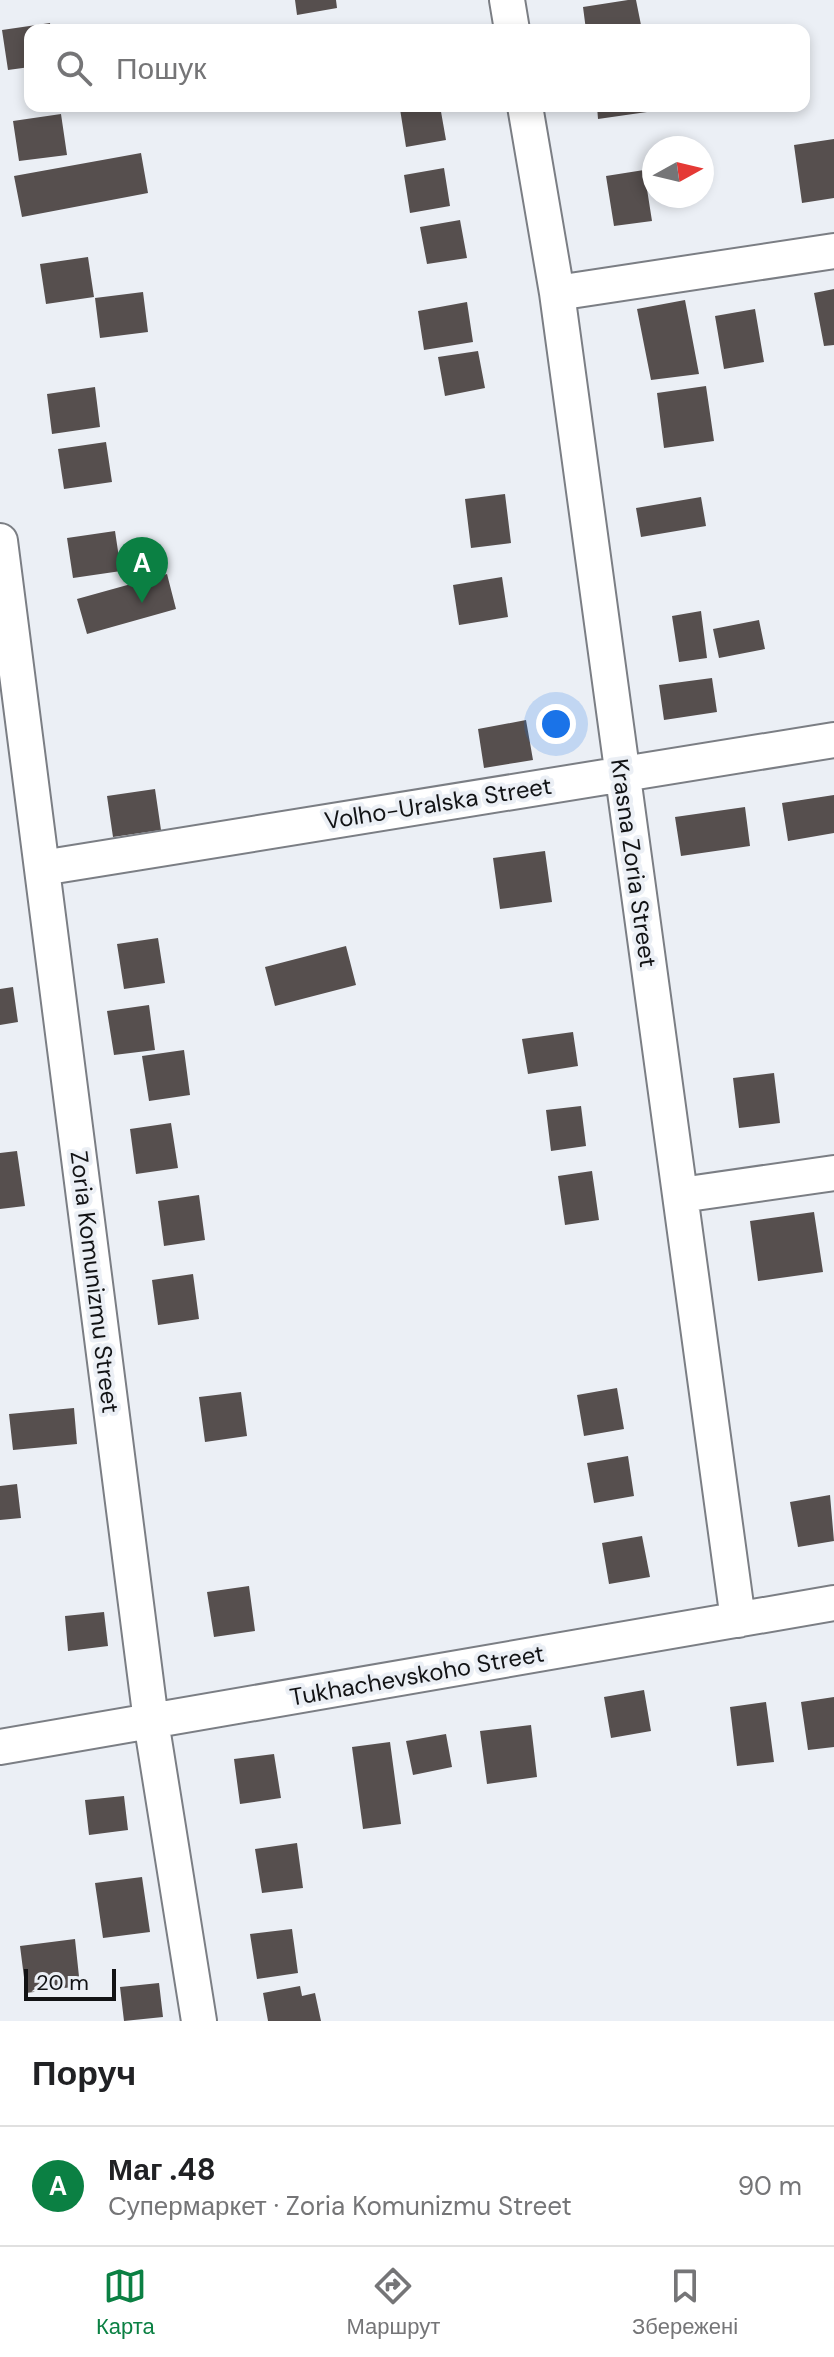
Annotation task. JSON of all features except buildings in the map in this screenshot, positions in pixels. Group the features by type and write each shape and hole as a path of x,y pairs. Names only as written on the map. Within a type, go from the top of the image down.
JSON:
{"street":[{"path":"507,0 511,24"},
{"name":"Krasna Zoria Street","path":"526,112 557,293 738,1620"},
{"path":"557,293 834,251"},
{"name":"Zoria Komunizmu Street","path":"0,541 151,1721 199,2021"},
{"name":"Volho-Uralska Street","path":"42,868 834,740"},
{"path":"681,1195 834,1173"},
{"name":"Tukhachevskoho Street","path":"0,1747 834,1603"}],"place":[{"name":"Маг .48","path":"142,603"}]}
